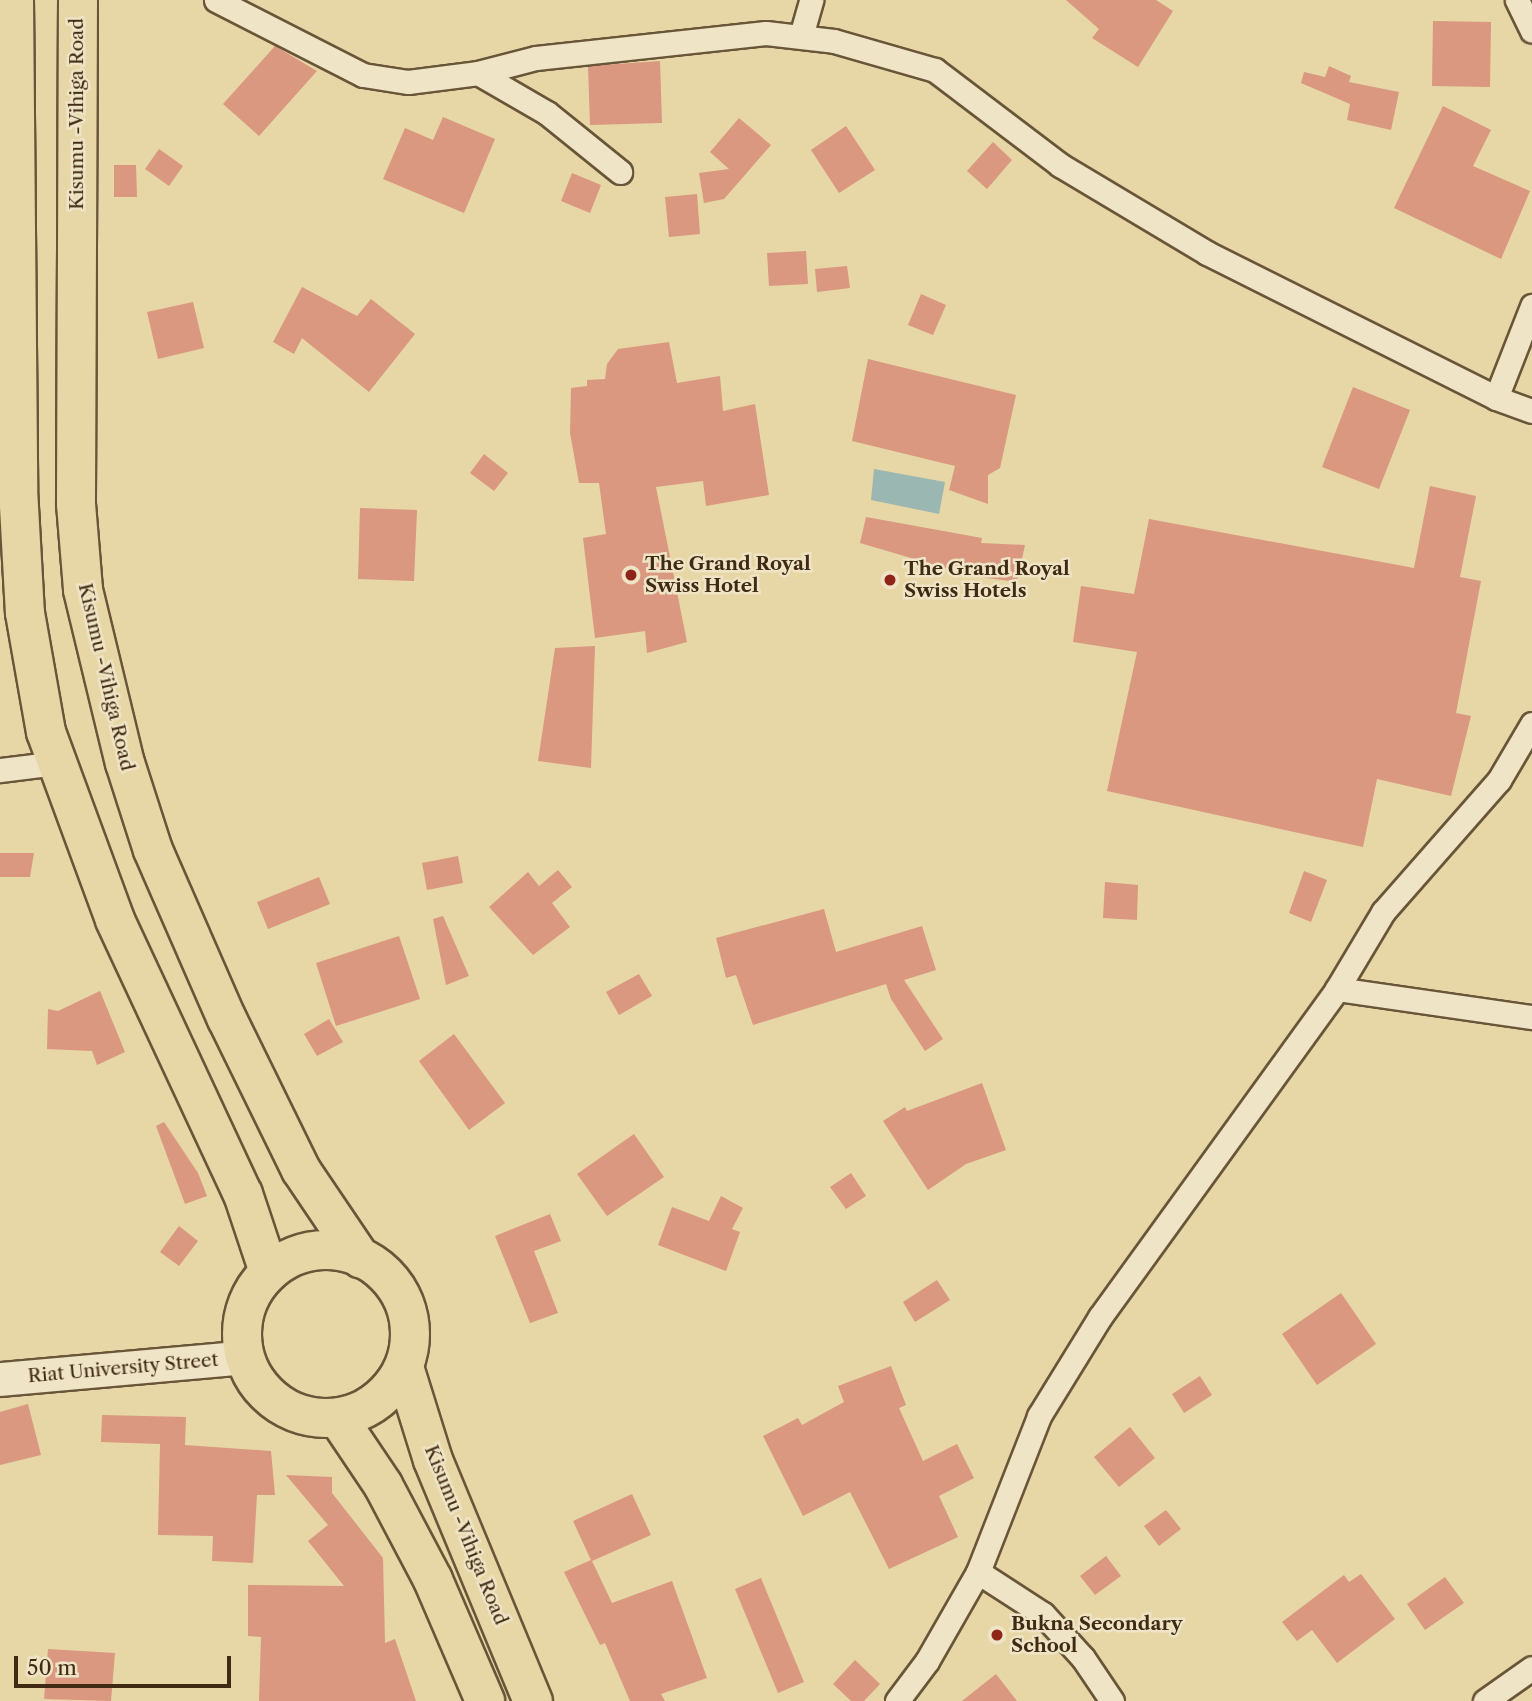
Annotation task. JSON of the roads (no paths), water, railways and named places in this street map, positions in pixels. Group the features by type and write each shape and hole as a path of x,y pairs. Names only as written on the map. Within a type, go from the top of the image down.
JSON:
{"highway":[{"path":"14,0 8,127 18,489 25,613 46,732 115,920 243,1194 269,1272"},
{"name":"Kisumu -Vihiga Road","path":"78,0 76,503 83,590 125,763 153,850 228,1020 301,1170 361,1258"},
{"path":"316,1250 345,1252 361,1258 394,1283 407,1310 411,1339 404,1367 389,1392 365,1409 338,1418 309,1416 284,1407 264,1390 246,1357 244,1317 253,1292 269,1272 291,1257 316,1250"},
{"name":"Kisumu -Vihiga Road","path":"404,1367 433,1460 533,1701"},
{"path":"338,1418 383,1485 433,1580 485,1701"}],"street":[{"path":"216,0 363,75 408,82 478,73 536,58 766,33 801,36 935,70 1060,165 1196,247 1496,398 1532,411"},
{"path":"801,36 811,0"},
{"path":"1517,0 1532,31"},
{"path":"478,73 547,113 620,172"},
{"path":"1496,398 1532,306"},
{"path":"897,1701 927,1661 978,1572 1039,1416 1093,1328 1337,989 1383,912 1491,790 1532,724"},
{"path":"0,770 57,764"},
{"path":"1337,989 1532,1017"},
{"name":"Riat University Street","path":"0,1379 246,1357"},
{"path":"978,1572 1043,1614 1083,1658 1112,1701"},
{"path":"1485,1701 1532,1668"}],"water":[{"path":"874,469 945,482 939,514 871,500"}],"place":[{"name":"The Grand Royal Swiss Hotel","path":"631,575"},
{"name":"The Grand Royal Swiss Hotels","path":"890,580"},
{"name":"Bukna Secondary School","path":"997,1635"}]}
